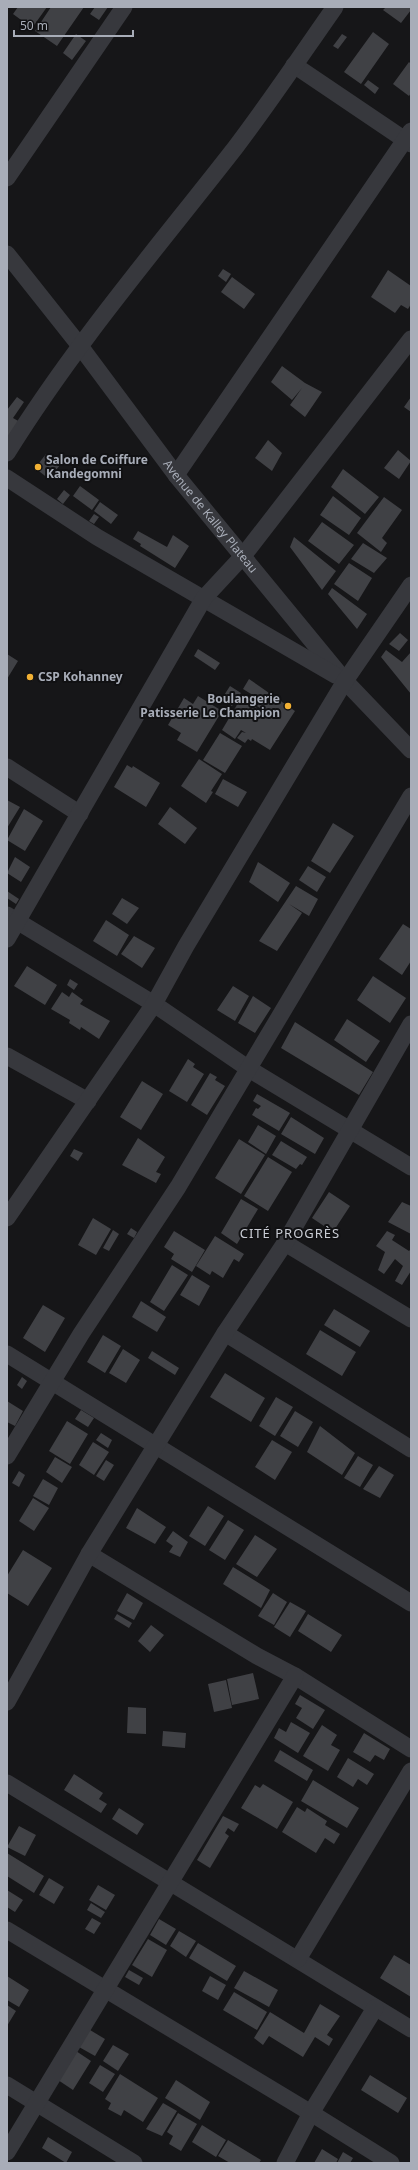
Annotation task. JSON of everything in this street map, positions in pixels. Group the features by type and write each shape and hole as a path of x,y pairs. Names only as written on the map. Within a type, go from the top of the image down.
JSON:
{"street":[{"path":"7,178 124,7"},
{"path":"7,453 32,414 80,346 236,146 335,7"},
{"path":"176,475 409,139 294,65"},
{"name":"Avenue de Kalley Plateau","path":"7,254 80,346 176,475 345,681 411,750"},
{"path":"7,939 13,918 80,814 204,598 243,556 411,339"},
{"path":"7,478 97,537 345,681"},
{"path":"7,1218 154,1004 186,946 345,681 411,585"},
{"path":"7,767 80,814"},
{"path":"7,1456 52,1381 178,1187 411,796"},
{"path":"13,918 154,1004 249,1069 348,1131 411,1167"},
{"path":"7,1702 89,1554 155,1445 225,1334 285,1243 348,1131 410,1027"},
{"path":"7,1056 88,1101"},
{"path":"285,1243 411,1319"},
{"path":"225,1334 411,1449"},
{"path":"7,1354 411,1603"},
{"path":"89,1554 257,1656 295,1676 411,1749"},
{"path":"7,2152 295,1676"},
{"path":"298,1959 411,1771"},
{"path":"7,1783 411,2029"},
{"path":"7,1930 312,2113 391,2163"},
{"path":"285,2163 312,2113 375,2008"},
{"path":"7,2085 128,2161"}],"building":[{"path":"18,7 47,7 32,28 13,14"},
{"path":"51,7 84,7 57,46 35,31"},
{"path":"95,7 108,7 99,20 90,14"},
{"path":"386,7 411,7 411,10 401,23 383,10"},
{"path":"373,32 389,44 361,84 344,72"},
{"path":"76,34 86,41 72,60 63,53"},
{"path":"342,34 347,37 338,49 333,46"},
{"path":"409,62 411,64 411,93 409,96 393,84"},
{"path":"368,80 379,88 375,94 364,85"},
{"path":"223,269 231,274 226,282 218,276"},
{"path":"388,270 411,286 411,304 408,309 401,305 395,313 371,297"},
{"path":"232,277 255,294 244,309 221,292"},
{"path":"282,366 305,383 322,392 305,417 290,405 302,388 292,400 271,382"},
{"path":"17,397 24,402 13,418 20,422 9,438 7,436 7,410"},
{"path":"411,397 411,412 404,407"},
{"path":"268,440 282,453 272,471 255,458"},
{"path":"398,450 411,461 399,479 384,468"},
{"path":"46,454 60,465 49,479 35,468"},
{"path":"343,469 379,497 365,514 331,487"},
{"path":"80,486 99,500 92,510 73,496"},
{"path":"64,490 70,495 63,504 57,499"},
{"path":"333,496 361,518 349,535 320,515"},
{"path":"384,497 402,510 382,538 387,543 381,552 357,533"},
{"path":"100,502 118,515 111,524 94,511"},
{"path":"94,514 99,517 94,524 89,521"},
{"path":"322,522 354,545 339,564 308,541"},
{"path":"138,531 167,547 173,535 189,546 175,568 140,546 141,544 133,539"},
{"path":"294,537 336,571 322,590 290,547"},
{"path":"363,543 387,558 374,573 351,559"},
{"path":"349,563 372,578 358,601 334,584"},
{"path":"332,588 367,614 357,629 328,594"},
{"path":"400,633 408,640 399,651 389,644"},
{"path":"198,649 220,663 215,670 194,656"},
{"path":"386,650 402,662 411,652 411,694 381,657"},
{"path":"7,654 18,661 7,679"},
{"path":"249,679 295,711 270,750 252,739 251,741 248,739 245,743 237,738 242,732 246,733 241,730 235,739 222,730 241,698 260,710 257,715 259,716 263,710 257,706 261,700 243,689"},
{"path":"230,686 241,693 232,706 221,700"},
{"path":"198,696 222,711 197,752 177,740 181,733 168,725 184,698 193,704"},
{"path":"220,733 242,746 225,773 203,760"},
{"path":"199,759 222,774 211,791 213,792 206,803 181,786"},
{"path":"127,765 132,768 133,766 160,783 146,807 114,787"},
{"path":"223,779 247,792 238,807 215,794"},
{"path":"7,800 20,807 7,828"},
{"path":"170,807 197,828 185,844 158,824"},
{"path":"24,809 43,821 25,851 7,840"},
{"path":"333,823 354,836 330,873 311,861"},
{"path":"15,857 30,867 21,882 7,873"},
{"path":"258,862 290,883 278,902 249,882"},
{"path":"308,866 326,877 317,892 299,880"},
{"path":"296,886 318,899 309,916 289,904 302,913 277,951 259,941"},
{"path":"7,891 19,899 16,904 7,898"},
{"path":"122,898 139,908 127,924 112,914"},
{"path":"106,920 129,935 117,956 93,941"},
{"path":"403,924 411,929 411,961 402,975 379,959"},
{"path":"134,936 155,948 142,968 121,954"},
{"path":"27,966 57,985 45,1005 14,986"},
{"path":"373,976 406,998 390,1023 357,1000"},
{"path":"70,979 78,984 74,990 67,985"},
{"path":"233,986 249,996 235,1021 217,1010"},
{"path":"62,992 69,997 72,992 83,1000 80,1004 110,1021 99,1039 81,1027 80,1030 69,1023 70,1020 51,1009"},
{"path":"253,996 271,1008 255,1033 238,1023"},
{"path":"347,1019 380,1041 366,1062 334,1040"},
{"path":"295,1022 373,1072 359,1095 281,1048"},
{"path":"188,1059 195,1064 193,1067 204,1074 187,1102 169,1091"},
{"path":"210,1073 217,1077 215,1080 225,1086 207,1115 191,1105"},
{"path":"142,1081 163,1094 141,1130 120,1117"},
{"path":"257,1094 290,1113 279,1131 252,1115 256,1108 258,1109 261,1106 253,1101"},
{"path":"291,1117 324,1138 315,1154 281,1134"},
{"path":"258,1125 276,1136 266,1154 248,1142"},
{"path":"138,1138 165,1157 156,1172 161,1174 156,1183 122,1165"},
{"path":"239,1139 265,1155 241,1194 215,1178"},
{"path":"281,1141 307,1157 302,1165 300,1164 296,1169 272,1155"},
{"path":"74,1149 83,1153 78,1161 70,1156"},
{"path":"268,1157 292,1172 268,1211 244,1196"},
{"path":"329,1192 350,1206 333,1232 312,1218"},
{"path":"241,1199 258,1209 237,1244 221,1233"},
{"path":"402,1202 411,1206 411,1234 388,1222"},
{"path":"93,1218 111,1229 96,1255 78,1245"},
{"path":"131,1228 137,1232 134,1238 127,1234"},
{"path":"113,1230 119,1234 109,1251 103,1248"},
{"path":"174,1231 205,1250 192,1272 171,1259 174,1254 164,1247"},
{"path":"387,1231 395,1235 392,1240 409,1251 411,1249 411,1271 402,1285 395,1281 403,1266 395,1259 384,1274 378,1270 385,1252 376,1246"},
{"path":"215,1236 244,1254 239,1262 234,1259 223,1278 212,1271 210,1275 196,1266"},
{"path":"172,1265 188,1275 164,1311 150,1302"},
{"path":"192,1275 210,1286 199,1306 180,1295"},
{"path":"141,1301 166,1317 157,1332 132,1317"},
{"path":"43,1305 65,1318 45,1352 23,1338"},
{"path":"334,1309 370,1331 360,1347 324,1325"},
{"path":"320,1330 356,1352 342,1376 306,1354"},
{"path":"103,1335 121,1346 105,1373 87,1362"},
{"path":"123,1349 140,1360 126,1383 109,1373"},
{"path":"152,1351 179,1368 175,1375 148,1358"},
{"path":"225,1373 265,1398 251,1422 210,1397"},
{"path":"22,1377 27,1381 22,1389 17,1385"},
{"path":"276,1397 293,1407 275,1436 259,1426"},
{"path":"7,1401 23,1411 15,1426 7,1422"},
{"path":"81,1410 94,1418 88,1427 75,1419"},
{"path":"295,1411 313,1422 298,1447 280,1436"},
{"path":"67,1421 88,1434 70,1464 49,1451"},
{"path":"320,1426 355,1453 342,1475 307,1452"},
{"path":"101,1433 112,1440 108,1448 96,1440"},
{"path":"272,1440 292,1452 275,1480 255,1467"},
{"path":"93,1442 109,1452 94,1475 79,1465"},
{"path":"358,1456 373,1465 360,1487 344,1478"},
{"path":"55,1457 72,1467 62,1483 46,1472"},
{"path":"106,1460 114,1465 104,1481 96,1476"},
{"path":"379,1466 394,1475 380,1498 363,1489"},
{"path":"19,1471 25,1475 19,1487 12,1483"},
{"path":"43,1479 58,1488 49,1505 33,1496"},
{"path":"33,1498 49,1508 34,1531 19,1521"},
{"path":"208,1506 224,1516 205,1546 189,1536"},
{"path":"137,1508 166,1527 155,1544 126,1528"},
{"path":"228,1520 244,1530 225,1560 209,1550"},
{"path":"173,1531 188,1542 180,1557 169,1552 173,1546 166,1541"},
{"path":"255,1535 277,1549 257,1577 236,1564"},
{"path":"23,1550 52,1568 28,1606 7,1593 7,1576"},
{"path":"233,1567 270,1590 261,1608 223,1584"},
{"path":"127,1593 143,1603 134,1620 117,1611"},
{"path":"273,1593 287,1602 274,1625 258,1616"},
{"path":"290,1602 306,1611 290,1637 274,1627"},
{"path":"117,1614 132,1623 129,1628 114,1619"},
{"path":"308,1614 342,1635 331,1652 298,1631"},
{"path":"151,1625 164,1635 150,1652 138,1641"},
{"path":"253,1673 259,1699 232,1705 227,1679"},
{"path":"226,1680 232,1708 214,1712 208,1684"},
{"path":"300,1695 325,1710 313,1729 296,1718 302,1708 295,1704"},
{"path":"128,1707 146,1708 146,1734 127,1733"},
{"path":"291,1722 310,1733 298,1753 274,1738 279,1728 286,1732"},
{"path":"322,1725 337,1735 331,1745 340,1750 328,1771 303,1756"},
{"path":"163,1731 186,1733 185,1748 162,1746"},
{"path":"364,1733 390,1749 384,1760 375,1755 370,1762 353,1752"},
{"path":"280,1750 313,1770 307,1781 274,1761"},
{"path":"348,1758 374,1774 367,1785 358,1779 353,1787 337,1777"},
{"path":"74,1774 103,1793 99,1799 107,1804 101,1813 64,1790"},
{"path":"313,1780 359,1808 347,1828 301,1801"},
{"path":"263,1784 293,1802 277,1829 241,1808 255,1785 260,1788"},
{"path":"297,1807 305,1812 307,1808 327,1821 325,1825 340,1834 334,1844 325,1838 316,1853 282,1832"},
{"path":"119,1808 144,1824 137,1835 112,1819"},
{"path":"223,1816 239,1824 234,1832 228,1828 225,1833 229,1836 210,1868 197,1860"},
{"path":"19,1826 36,1835 25,1856 7,1847"},
{"path":"7,1853 44,1876 34,1893 7,1876"},
{"path":"49,1878 64,1887 54,1904 39,1895"},
{"path":"98,1885 115,1895 106,1910 89,1900"},
{"path":"7,1890 23,1900 15,1912 7,1907"},
{"path":"91,1903 105,1912 101,1918 87,1910"},
{"path":"92,1918 101,1923 94,1934 85,1929"},
{"path":"159,1919 176,1929 166,1945 150,1935"},
{"path":"179,1931 196,1941 186,1957 170,1946"},
{"path":"148,1939 167,1950 152,1977 132,1965"},
{"path":"198,1943 236,1966 227,1981 189,1958"},
{"path":"394,1955 411,1965 411,1997 380,1978"},
{"path":"129,1970 143,1978 139,1985 125,1977"},
{"path":"244,1971 278,1990 269,2007 234,1988"},
{"path":"7,1976 29,1990 19,2007 7,2000"},
{"path":"210,1976 226,1985 218,2000 202,1991"},
{"path":"234,1992 267,2012 257,2030 223,2010"},
{"path":"320,2004 340,2016 327,2035 333,2039 329,2046 315,2037 303,2057 269,2036 263,2045 254,2038 270,2012 304,2033"},
{"path":"7,2005 16,2011 7,2026"},
{"path":"90,2030 105,2039 95,2056 79,2047"},
{"path":"113,2045 129,2054 118,2071 103,2061"},
{"path":"73,2049 91,2061 73,2090 55,2078"},
{"path":"100,2065 115,2074 103,2092 89,2083"},
{"path":"120,2074 158,2098 143,2122 124,2110 121,2116 108,2109 111,2103 105,2099"},
{"path":"370,2075 407,2098 398,2113 361,2090"},
{"path":"176,2080 210,2102 200,2120 165,2098"},
{"path":"163,2103 177,2111 162,2136 146,2129"},
{"path":"178,2113 197,2124 181,2151 169,2144 173,2136 167,2132"},
{"path":"202,2125 226,2140 216,2157 192,2142"},
{"path":"48,2137 72,2152 66,2163 42,2148"},
{"path":"228,2140 261,2160 259,2163 230,2163 218,2156"},
{"path":"322,2149 338,2159 336,2163 314,2163"},
{"path":"343,2152 353,2158 350,2163 337,2163"}],"place":[{"name":"Salon de Coiffure Kandegomni","path":"38,467"},
{"name":"CSP Kohanney","path":"30,677"},
{"name":"Boulangerie Patisserie Le Champion","path":"288,706"}],"district":[{"name":"CITÉ PROGRÈS","path":"290,1233"}]}
